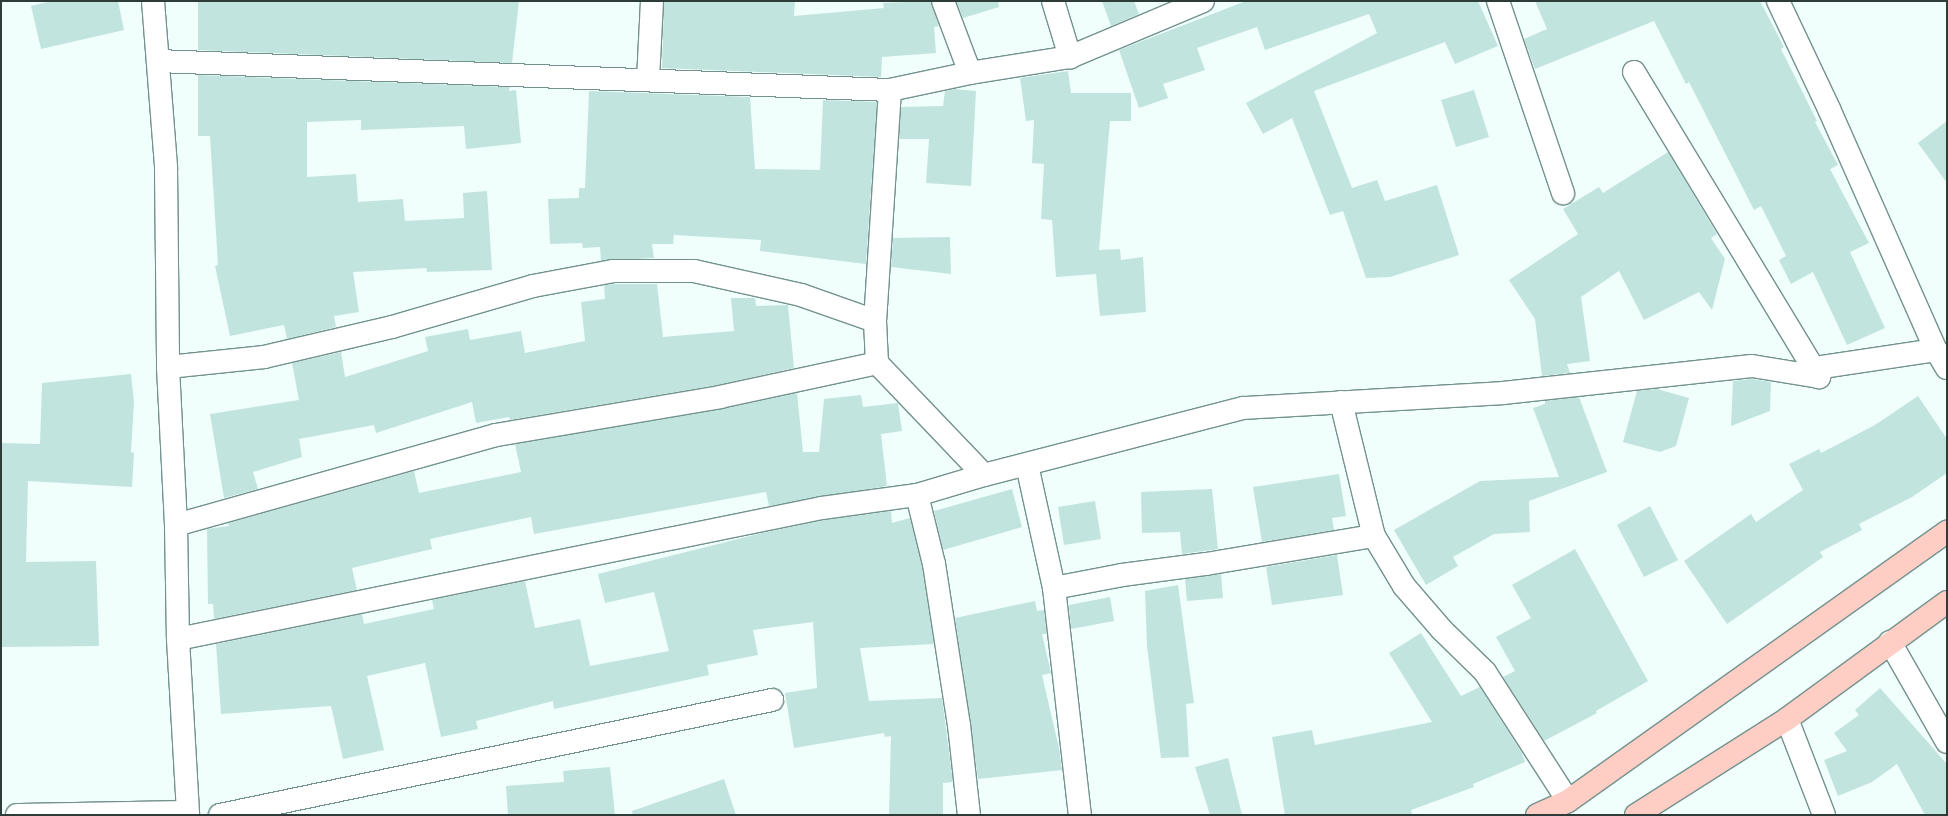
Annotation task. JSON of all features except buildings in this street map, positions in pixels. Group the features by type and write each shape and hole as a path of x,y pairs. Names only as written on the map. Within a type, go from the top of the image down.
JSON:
{"main road":[{"path":"1537,815 1568,801 1947,532"},
{"path":"1636,815 1787,719 1890,642 1947,602"}],"street":[{"path":"17,815 188,814 178,639 176,525 168,367 166,168 153,1"},
{"path":"648,80 652,1"},
{"path":"943,1 970,73"},
{"path":"1053,1 1070,57"},
{"path":"158,61 890,90 970,73 1070,57 1202,1"},
{"path":"1498,1 1563,193"},
{"path":"1778,1 1829,109 1941,359 1822,367 1819,377"},
{"path":"1634,72 1819,377"},
{"path":"890,90 875,321 877,362 984,475"},
{"path":"168,367 264,357 392,327 533,286 613,271 694,271 802,295 875,321"},
{"path":"176,525 496,435 720,397 877,362"},
{"path":"178,639 822,508 917,495 984,475 1244,408 1503,393 1752,366 1819,377"},
{"path":"1341,402 1374,536 1404,586 1442,630 1485,672 1568,801"},
{"path":"1027,464 1054,588 1080,815"},
{"path":"917,495 934,564 960,725 969,815"},
{"path":"1054,588 1122,575 1206,564 1374,536"},
{"path":"1890,642 1947,742"},
{"path":"220,815 772,700"},
{"path":"1787,719 1824,815"}]}
